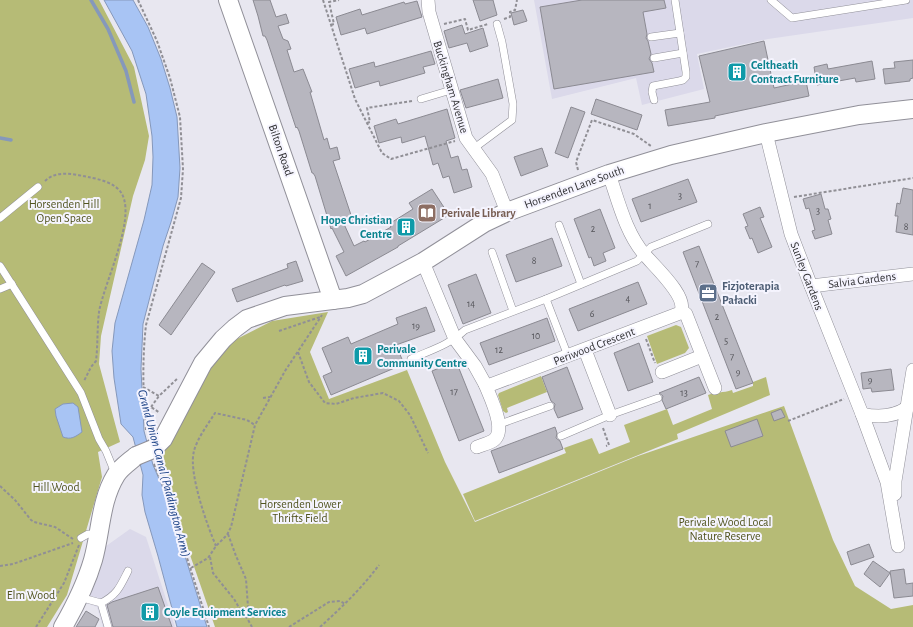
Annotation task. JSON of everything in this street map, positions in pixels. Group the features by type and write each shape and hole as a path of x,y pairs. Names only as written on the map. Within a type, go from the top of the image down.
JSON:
{"street":[{"name":"Bilton Road","path":"228,0 333,300"},
{"name":"Buckingham Avenue","path":"428,0 429,12 433,27 466,138 492,174 507,212"},
{"name":"Horsenden Lane South","path":"116,475 147,455 163,439 199,369 223,339 247,319 279,308 297,304 348,298 363,294 423,262 469,231 507,212 608,174 658,159 766,133 859,115 913,109"},
{"name":"Sunley Gardens","path":"766,133 791,234 810,286 862,414 887,482 898,546 894,481 907,408"},
{"path":"608,174 634,240 644,254 672,286 682,304 682,311 686,314 715,388"},
{"path":"423,262 456,339 475,366 485,384 500,424 494,440 477,447"},
{"name":"Salvia Gardens","path":"810,286 913,274"},
{"name":"Periwood Crescent","path":"485,384 490,385 585,350 682,311"},
{"path":"585,350 605,418"},
{"path":"659,370 702,356"},
{"path":"862,414 872,417 883,416 897,414 907,408 913,370"},
{"path":"63,627 84,586 93,560 89,537 116,475"}],"lane":[{"path":"654,100 652,92 653,86 683,80 686,78 675,0"},
{"path":"771,0 792,18 871,3 906,0"},
{"path":"473,149 512,120 513,104 500,21"},
{"path":"651,37 680,32"},
{"path":"654,58 683,54"},
{"path":"421,99 452,90"},
{"path":"0,218 38,187"},
{"path":"411,359 456,339 465,330 546,299 637,261 651,247 708,224"},
{"path":"559,225 582,284"},
{"path":"492,252 513,311"},
{"path":"0,266 78,389 116,475"},
{"path":"0,289 12,284"},
{"path":"546,299 568,356"},
{"path":"561,436 658,398"},
{"path":"500,424 550,406"},
{"path":"78,597 101,603 113,597 128,571"},
{"path":"101,603 108,627"}],"path":[{"path":"138,0 157,41 170,78 180,117 183,169 181,198 146,325 143,387 146,430"},
{"path":"323,0 355,99 382,153 391,159 466,138"},
{"path":"331,25 334,24 329,2 339,0"},
{"path":"500,21 510,17 510,12 515,10 517,0"},
{"path":"433,27 465,19 468,30 489,23"},
{"path":"367,123 370,122 367,108 421,99"},
{"path":"582,183 576,162 592,120 634,134 648,143 656,151 658,159"},
{"path":"38,187 50,176 57,174 76,175 113,185 122,194 125,204 126,213 122,234 100,311 96,361 78,389"},
{"path":"783,199 913,178"},
{"path":"191,568 209,556 228,533 231,527 255,424 285,372 333,300"},
{"path":"279,331 321,317"},
{"path":"642,328 659,370"},
{"path":"298,352 309,382 325,403 336,404 354,398 383,393 399,401 406,410 428,453"},
{"path":"144,415 159,396 180,375"},
{"path":"143,387 159,396"},
{"path":"788,421 854,395"},
{"path":"263,398 270,397"},
{"path":"151,407 161,414"},
{"path":"216,546 201,505 192,463 194,450 215,413 246,420 255,424"},
{"path":"605,418 609,445 606,446"},
{"path":"147,455 167,495 209,627"},
{"path":"0,486 15,500 34,522 55,528 72,539 89,537"},
{"path":"228,533 246,579 248,607 247,618"},
{"path":"0,566 13,564 89,537"},
{"path":"36,627 64,583 77,553 89,537"},
{"path":"209,556 213,573 234,599 252,627"},
{"path":"320,627 368,580 379,565"},
{"path":"288,627 329,602 340,601 345,604"}],"shaded area":[{"path":"534,0 913,0 913,18 768,39 697,54 704,89 642,105 636,78 552,99"},
{"path":"130,529 146,537 175,627 103,627 97,607 83,602 102,549"}],"green space":[{"name":"Horsenden Hill Open Space","path":"0,0 99,0 134,67 149,136 145,160 133,196 101,336 99,364 120,442 98,452 102,477 67,595 47,627 0,627"},
{"path":"328,312 310,352 329,399 407,370 445,462 475,522 638,456 784,406 833,540 855,586 891,609 913,605 913,627 215,627 156,457 204,372 223,346 272,321"},
{"path":"676,325 681,327 689,348 685,353 657,364 647,336"},
{"path":"541,376 547,392 507,408 508,412 506,413 503,411 498,395 499,393"},
{"path":"766,377 770,395 677,434 678,439 475,521 463,494 566,453 564,448 592,438 599,454 630,442 624,425 667,409 673,425 712,409 708,395 732,390 733,393 753,386 753,382"}],"water":[{"path":"104,0 133,0 148,27 161,59 177,117 180,168 178,197 163,246 143,324 141,369 144,431 153,465 166,495 207,627 177,627 145,512 142,495 143,475 133,437 121,424 114,378 112,351 115,323 144,220 152,185 153,157 152,136 146,94 132,51"},
{"path":"73,403 78,407 82,432 73,438 66,438 63,437 55,409 63,404"}],"building":[{"path":"253,0 270,0 276,17 286,14 289,23 278,26 283,39 288,41 291,49 287,50 294,72 303,69 312,92 310,92 324,140 327,138 330,149 337,147 340,159 333,161 353,221 344,224 354,246 364,241 365,242 391,227 389,224 413,209 409,203 432,189 449,215 398,247 346,276 336,256 344,252 332,228 331,229 315,176 312,173 299,131 297,127 296,128 267,40 265,36 263,36"},
{"path":"473,0 493,0 497,15 480,21"},
{"path":"582,0 664,0 666,8 643,12 647,34 646,38 651,54 649,59 652,63 654,72 554,89 540,7"},
{"path":"417,1 422,17 367,34 365,28 341,35 336,17 360,9 362,15 404,2 405,4"},
{"path":"523,10 527,21 514,25 511,13"},
{"path":"462,25 465,34 483,28 488,46 470,52 467,43 449,48 444,31"},
{"name":"Celtheath Contract Furniture","path":"764,41 774,88 806,81 809,96 715,116 715,118 668,126 665,110 710,102 699,56"},
{"path":"431,51 435,64 423,67 425,73 380,86 379,81 355,88 349,69 374,62 375,67"},
{"path":"913,60 913,78 910,79 910,81 885,84 883,69 895,68 894,62"},
{"path":"872,61 875,79 856,82 855,78 817,85 814,67 827,64 828,69"},
{"path":"498,79 503,98 466,108 460,90"},
{"path":"596,99 642,115 637,130 591,114"},
{"path":"571,107 585,112 568,158 555,153"},
{"path":"447,109 455,138 446,141 451,158 458,156 462,170 467,169 472,187 454,193 449,176 443,178 438,163 433,165 425,136 402,143 401,137 379,143 374,126 396,119 398,124"},
{"path":"542,148 548,166 521,176 514,157"},
{"path":"688,179 697,202 641,222 632,199"},
{"path":"903,188 913,190 913,235 896,232 898,216 895,216 897,203 900,204"},
{"path":"821,194 825,209 828,209 831,219 828,220 832,234 815,239 812,231 815,230 809,208 806,209 803,199"},
{"path":"760,207 764,217 760,218 772,247 758,253 752,238 750,239 745,227 748,226 743,214"},
{"path":"600,209 615,248 603,253 606,261 594,266 591,257 589,258 574,219"},
{"path":"552,238 562,266 516,282 506,255"},
{"path":"699,246 753,383 736,389 683,252"},
{"path":"296,261 303,281 285,285 237,302 232,289 288,268 287,264"},
{"path":"202,263 215,272 171,335 159,325"},
{"path":"476,274 491,313 463,324 448,285"},
{"path":"638,282 647,304 578,331 569,309"},
{"name":"Perivale Community Centre","path":"426,307 435,331 396,345 404,364 331,395 323,376 332,372 322,348 348,337 351,344 398,324 396,318"},
{"path":"547,318 555,341 489,365 480,343"},
{"path":"639,343 653,382 628,391 614,353"},
{"path":"456,361 484,431 459,441 432,371"},
{"path":"567,367 583,409 558,418 554,409 555,404 551,401 542,377"},
{"path":"891,369 894,390 872,392 871,388 863,389 861,373"},
{"path":"699,377 706,393 666,409 662,400 663,396 659,393"},
{"path":"781,409 785,417 774,421 771,413"},
{"path":"757,419 763,436 731,447 725,431"},
{"path":"555,427 557,433 556,438 560,441 563,449 499,473 491,451"},
{"path":"869,544 874,557 851,565 847,552"},
{"path":"873,561 890,573 880,587 864,574"},
{"path":"904,569 906,584 913,583 913,596 894,598 890,571"},
{"name":"Coyle Equipment Services","path":"158,587 172,627 113,627 107,605"},
{"path":"86,611 99,619 95,627 76,627"}],"waterway":[{"path":"91,0 108,29 126,71 134,102"},
{"path":"0,138 11,140"}],"place":[{"name":"Celtheath Contract Furniture","path":"737,72"},
{"name":"Perivale Library","path":"427,213"},
{"name":"Hope Christian Centre","path":"406,227"},
{"name":"Fizjoterapia Pałacki","path":"708,293"},
{"name":"Perivale Community Centre","path":"363,356"},
{"name":"Coyle Equipment Services","path":"150,612"}],"water label":[{"name":"Grand Union Canal (Paddington Arm)","path":"165,473"}],"park label":[{"name":"Hill Wood","path":"56,487"},
{"name":"Horsenden Lower Thrifts Field","path":"300,511"},
{"name":"Perivale Wood Local Nature Reserve","path":"725,529"},
{"name":"Elm Wood","path":"31,595"}]}
